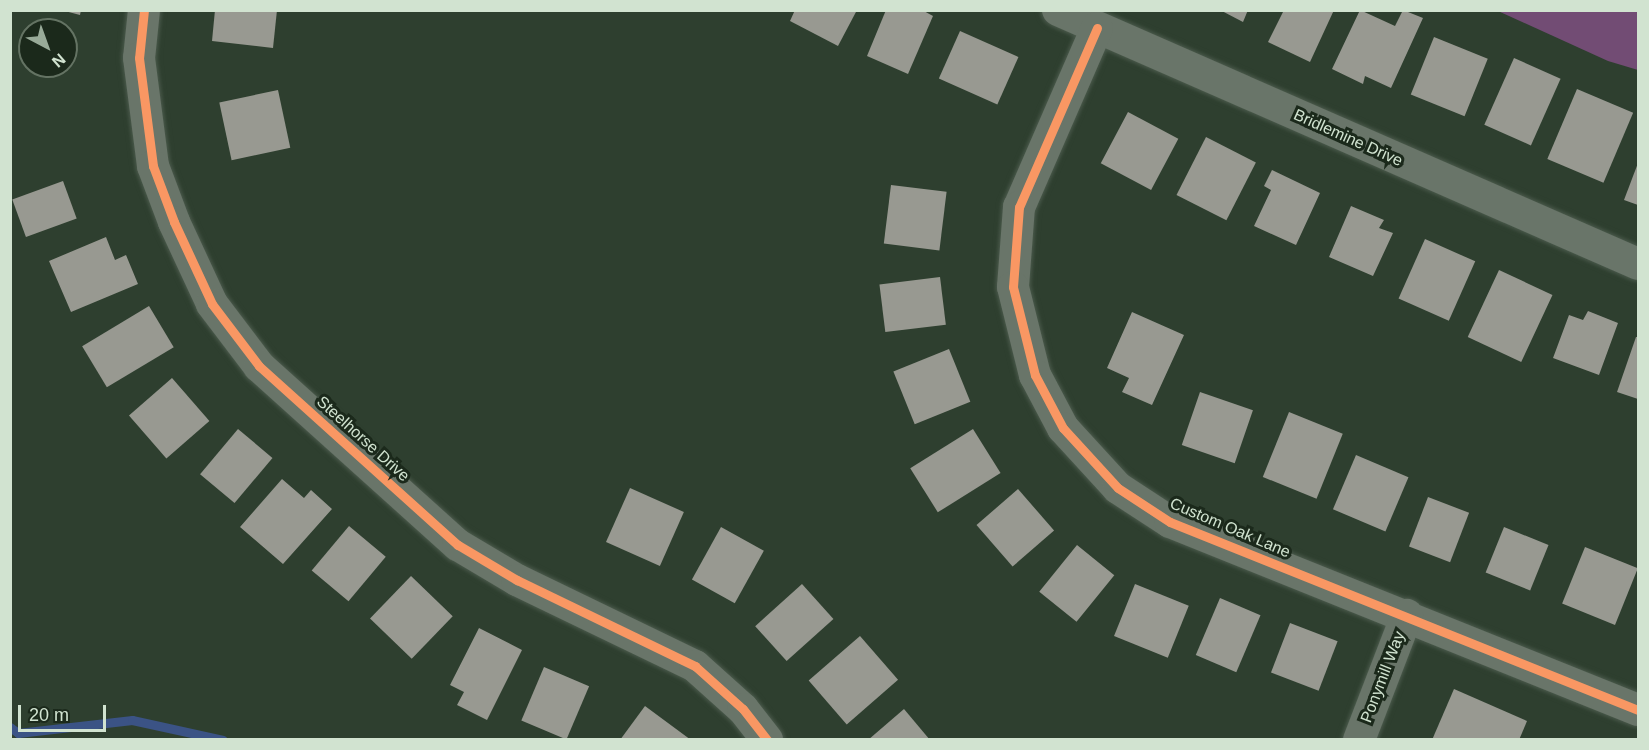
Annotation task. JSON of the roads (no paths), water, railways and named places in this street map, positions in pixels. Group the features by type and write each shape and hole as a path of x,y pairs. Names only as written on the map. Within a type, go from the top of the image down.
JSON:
{"street":[{"name":"Steelhorse Drive","path":"144,10 139,58 153,166 174,222 212,304 259,366 459,545 517,580 695,666 743,709 767,740"},
{"name":"Bridlemine Drive","path":"1058,10 1638,264"},
{"name":"Custom Oak Lane","path":"1097,28 1019,207 1013,287 1035,375 1063,428 1118,488 1170,522 1407,615 1638,710"},
{"name":"Ponymill Way","path":"1359,740 1407,615"}],"waterway":[{"path":"10,727 18,733 132,720 223,740"}]}
